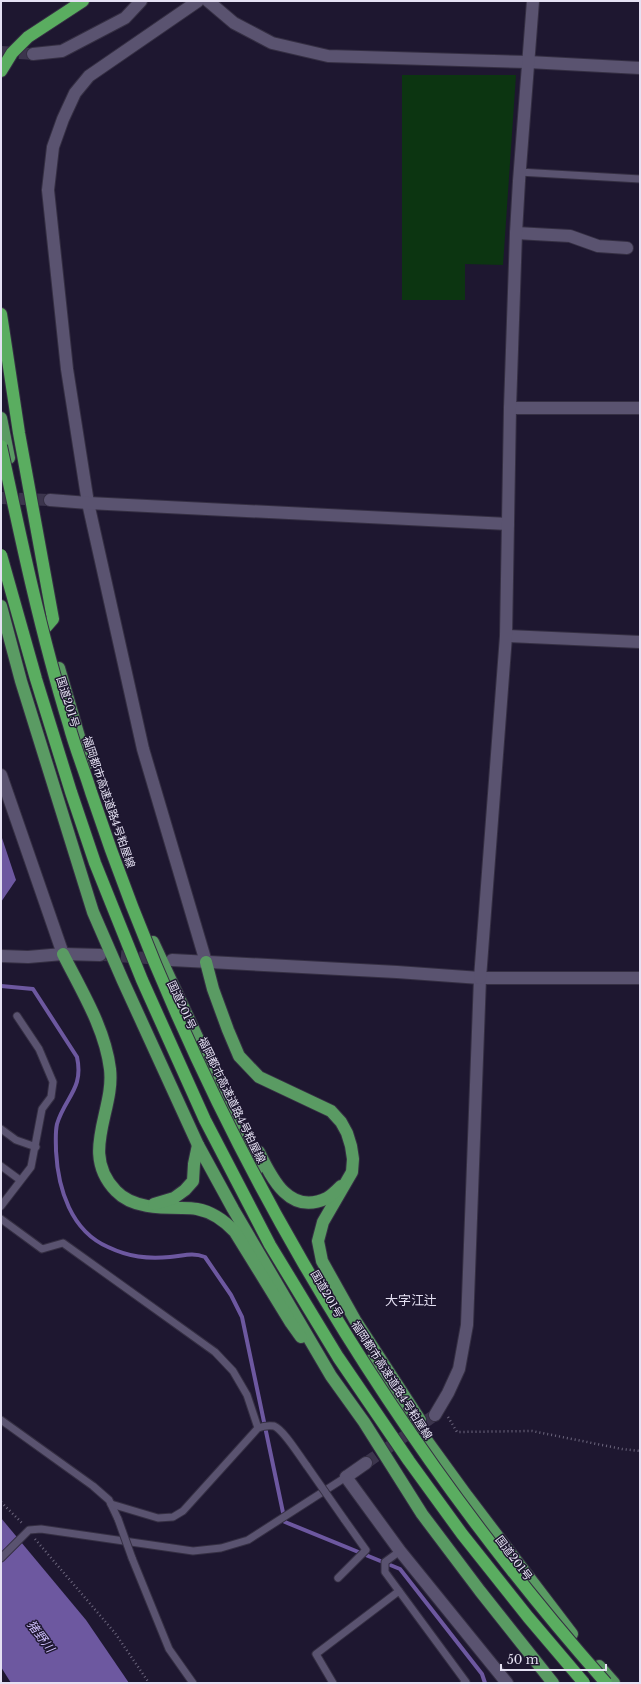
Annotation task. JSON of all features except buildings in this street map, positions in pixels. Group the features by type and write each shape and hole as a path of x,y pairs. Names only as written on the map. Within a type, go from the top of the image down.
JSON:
{"highway":[{"path":"1,71 12,53 28,36 83,1"},
{"path":"1,314 19,433 53,619 46,627"},
{"name":"国道201号","path":"1,418 46,627 89,769 139,913 252,1156 302,1249 354,1340 467,1496 580,1645 614,1683"},
{"name":"福岡都市高速道路4号粕屋線","path":"1,446 14,507 69,728 113,858 140,927 184,1031 236,1142 289,1239 351,1341 420,1447 473,1521 606,1683"},
{"path":"1,555 40,693 95,863 142,980 205,1120 270,1245 338,1357 409,1461 462,1534 528,1617 584,1683"},
{"path":"1,606 21,680 93,912 198,1145 233,1209 331,1376"},
{"path":"63,954 100,1031 110,1070 109,1091 98,1145 105,1177 116,1192 128,1200 145,1206 196,1208 224,1220 235,1232 291,1323 364,1422 422,1514 480,1591 553,1683"},
{"path":"206,962 213,989 228,1030 240,1056 259,1076 332,1111 341,1122 352,1146 352,1172 323,1222 318,1241 322,1261 355,1320 409,1401 467,1496"},
{"path":"169,977 228,1087 262,1160 277,1184 296,1201 307,1203 328,1197 347,1181"},
{"path":"145,1206 174,1198 185,1190 193,1181 194,1164 198,1145"}],"street":[{"path":"33,54 62,51 125,18 141,1"},
{"path":"198,1 89,76 75,93 63,119 53,147 48,198 66,362 88,503 143,749 206,962"},
{"path":"208,1 234,23 272,43 328,56 528,62 640,68"},
{"path":"438,1410 459,1369 467,1325 480,978 506,636 510,408 519,172 533,1"},
{"path":"516,233 570,236 598,246 627,248"},
{"path":"510,408 640,408"},
{"path":"50,500 508,524"},
{"path":"506,636 640,642"},
{"path":"1,775 63,954"},
{"path":"1,956 63,954 100,955"},
{"path":"172,960 398,972 480,978 640,978"},
{"path":"366,1463 346,1477 400,1551 507,1683"}],"lane":[{"path":"519,172 640,179"},
{"path":"1,1206 31,1167 42,1109 51,1097 53,1082 39,1049 17,1016"},
{"path":"1,1129 16,1140 36,1147"},
{"path":"1,1166 20,1180"},
{"path":"1,1219 42,1249 63,1243 216,1352 232,1371 247,1395 258,1428"},
{"path":"1,1420 93,1486 109,1500 118,1519 132,1558 169,1649 193,1683"},
{"path":"111,1504 158,1518 173,1517 183,1511 258,1428 266,1425 275,1427 307,1466 366,1550 338,1578"},
{"path":"1,1558 27,1532 41,1529 106,1537 193,1551 221,1548 248,1540 346,1477"},
{"path":"400,1551 385,1562 384,1572 466,1682 464,1683"},
{"path":"333,1683 316,1654 399,1591"}],"path":[{"path":"438,1410 457,1432 532,1431 622,1449 640,1451"},
{"path":"1,1502 115,1633 149,1683"}],"green space":[{"path":"402,75 516,75 503,265 465,264 465,300 402,300"}],"water":[{"path":"1,835 16,880 1,902"},
{"name":"猪野川","path":"1,1518 86,1620 129,1683 11,1683 1,1667"}],"waterway":[{"path":"1,986 33,989 77,1057 78,1077 76,1085 60,1115 56,1131 57,1165 60,1180 69,1207 76,1220 95,1240 123,1253 162,1258 192,1255 205,1257 231,1295 242,1317 285,1522 400,1569 482,1674 485,1683"}],"tunnel":[{"path":"1,52 33,54"},
{"path":"1,498 50,500"},
{"path":"103,955 163,959"},
{"path":"366,1463 435,1415"}],"district":[{"name":"大字江辻","path":"411,1300"}]}
